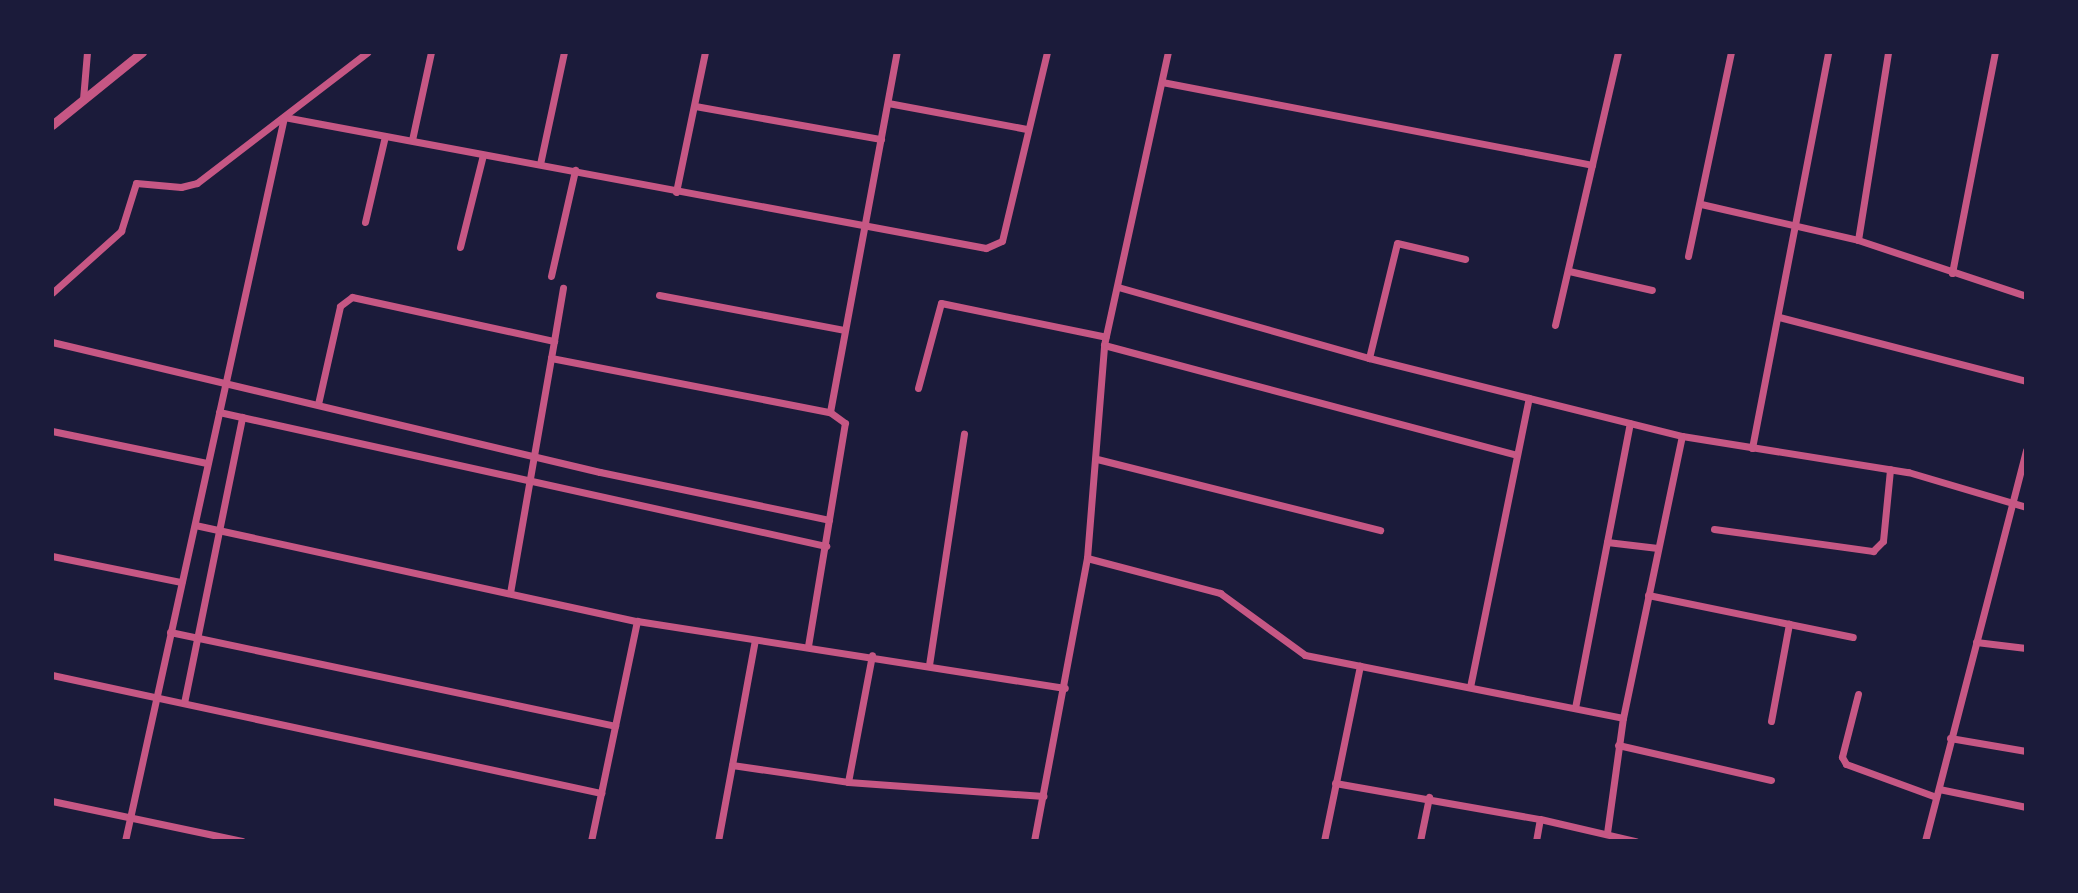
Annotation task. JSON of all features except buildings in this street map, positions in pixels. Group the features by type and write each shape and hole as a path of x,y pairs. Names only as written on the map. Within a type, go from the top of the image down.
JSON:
{"street":[{"path":"83,99 87,52"},
{"path":"52,125 142,52"},
{"path":"52,293 121,231 136,183 191,186 368,52"},
{"path":"412,140 431,52"},
{"path":"540,164 564,52"},
{"path":"676,192 705,52"},
{"path":"830,412 897,52"},
{"path":"284,117 986,248 999,244 1047,52"},
{"path":"1034,841 1087,558 1105,341 1168,52"},
{"path":"1555,325 1618,52"},
{"path":"1688,256 1731,52"},
{"path":"1752,448 1798,224 1828,52"},
{"path":"1858,240 1888,52"},
{"path":"1952,273 1995,52"},
{"path":"1162,82 1592,165"},
{"path":"888,103 1027,129"},
{"path":"695,106 881,139"},
{"path":"125,841 284,117"},
{"path":"365,222 385,136"},
{"path":"460,247 483,155"},
{"path":"551,276 575,170"},
{"path":"1701,204 1858,240 2026,296"},
{"path":"1369,358 1397,243 1465,259"},
{"path":"1569,271 1652,290"},
{"path":"1118,287 1369,358 1682,436 1890,469 2026,507"},
{"path":"510,593 563,288"},
{"path":"659,295 844,330"},
{"path":"318,404 340,306 352,297 554,341"},
{"path":"918,388 941,303 1105,341 1517,455"},
{"path":"1779,317 2026,381"},
{"path":"52,342 829,520"},
{"path":"551,358 830,412 845,423 808,646"},
{"path":"1470,687 1529,398"},
{"path":"219,412 826,546"},
{"path":"184,703 242,417"},
{"path":"1575,708 1630,423"},
{"path":"52,431 207,463"},
{"path":"929,665 964,434"},
{"path":"1607,833 1623,718 1682,436"},
{"path":"1925,841 2026,450"},
{"path":"1097,459 1380,530"},
{"path":"1714,529 1873,551 1883,541 1890,469"},
{"path":"195,525 637,621 872,655 1065,688"},
{"path":"1607,542 1658,548"},
{"path":"52,556 181,582"},
{"path":"1087,558 1220,593 1293,651 1623,718"},
{"path":"1648,595 1853,637"},
{"path":"591,841 637,621"},
{"path":"1771,721 1789,624"},
{"path":"170,632 615,726"},
{"path":"718,841 755,640"},
{"path":"1976,642 2026,648"},
{"path":"848,782 872,655"},
{"path":"1324,841 1360,666"},
{"path":"52,675 601,793"},
{"path":"1858,694 1842,757 1846,764 1938,793 2026,807"},
{"path":"1950,738 2026,751"},
{"path":"1618,745 1771,780"},
{"path":"732,765 848,782 1043,796"},
{"path":"1335,783 1429,797 1635,841"},
{"path":"1420,841 1429,797"},
{"path":"52,801 131,815 242,841"},
{"path":"1536,841 1540,819"}]}
